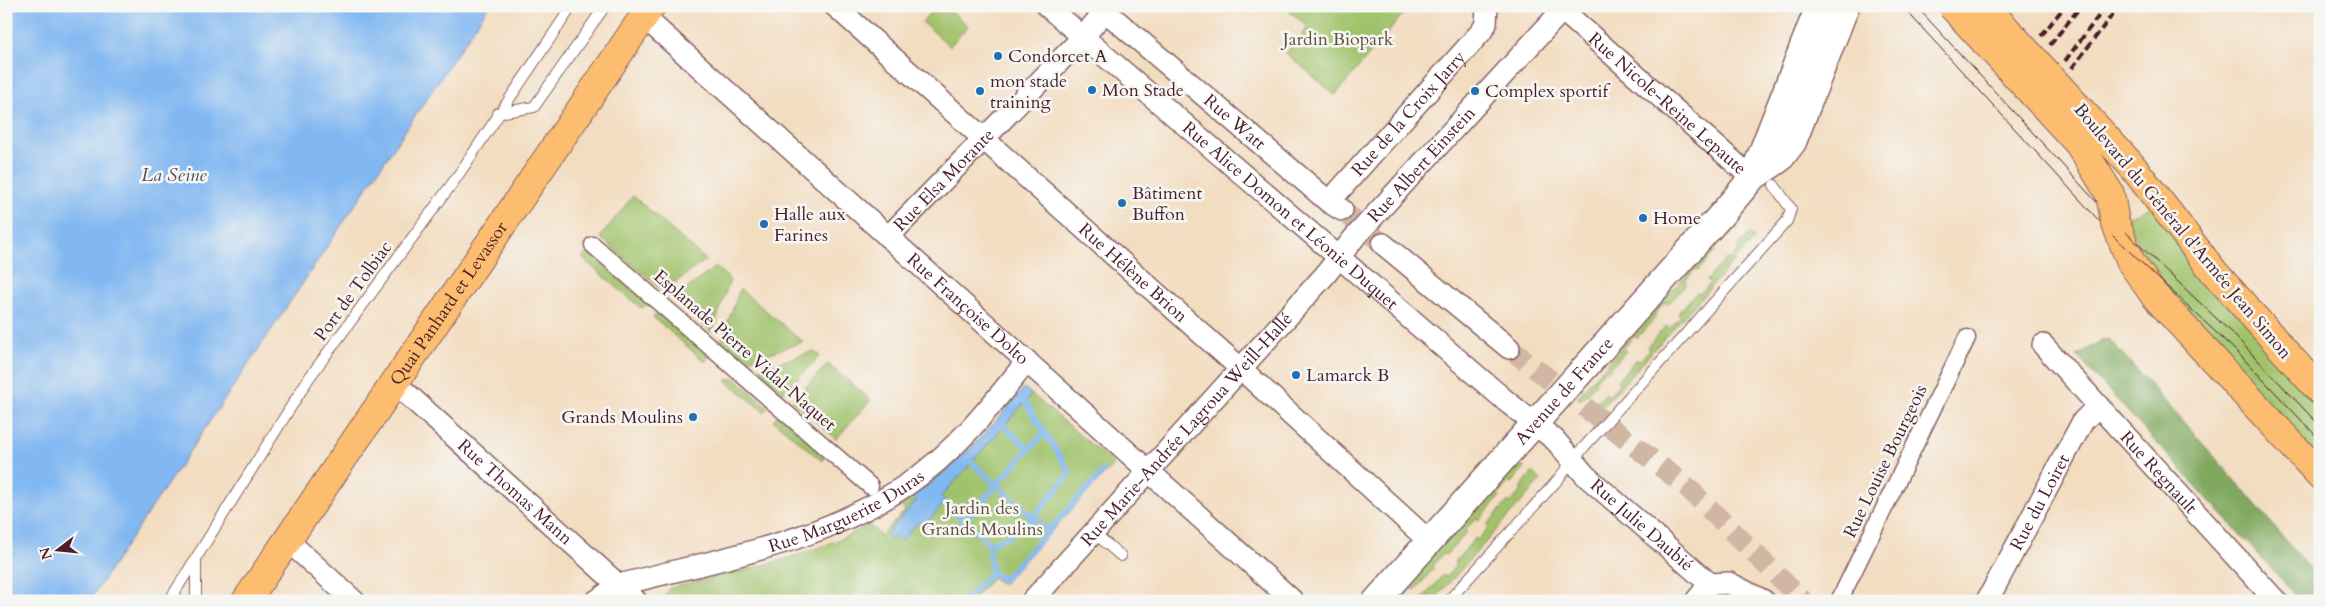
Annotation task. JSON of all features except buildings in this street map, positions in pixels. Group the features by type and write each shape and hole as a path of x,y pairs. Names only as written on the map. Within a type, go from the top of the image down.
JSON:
{"main road":[{"name":"Boulevard du Général d'Armée Jean Simon","path":"1952,6 2079,144 2110,194 2115,222 2131,262 2154,295 2320,475"},
{"name":"Boulevard du Général d'Armée Jean Simon","path":"1985,6 2132,166 2214,272 2320,391"},
{"name":"Quai Panhard et Levassor","path":"246,601 647,12"}],"street":[{"name":"Rue Hélène Brion","path":"835,6 1240,368 1429,541"},
{"name":"Rue Alice Domon et Léonie Duquet","path":"1048,6 1506,401 1535,423"},
{"name":"Avenue de France","path":"1763,181 1819,6"},
{"name":"Avenue de France","path":"1376,601 1726,209 1763,181 1793,142 1846,6"},
{"name":"Rue Nicole-Reine Lepaute","path":"1564,8 1763,181"},
{"name":"Rue Albert Einstein","path":"1339,257 1354,238 1564,8"},
{"name":"Rue Watt","path":"1084,36 1102,9 1336,206"},
{"name":"Rue Françoise Dolto","path":"647,12 888,237 1293,601"},
{"name":"Rue de la Croix Jarry","path":"1336,206 1487,15"},
{"name":"Rue Elsa Morante","path":"888,237 1084,36"},
{"path":"1383,244 1508,348"},
{"name":"Esplanade Pierre Vidal-Naquet","path":"593,245 870,486"},
{"name":"Rue Marie-Andrée Lagroua Weill-Hallé","path":"1032,601 1325,275 1339,257"},
{"name":"Rue Louise Bourgeois","path":"1840,601 1967,338"},
{"name":"Rue Regnault","path":"2043,345 2276,601"},
{"name":"Rue Marguerite Duras","path":"619,585 802,537 870,508 910,483 952,447 1027,362"},
{"name":"Rue Thomas Mann","path":"395,383 636,601"},
{"name":"Rue du Loiret","path":"1988,601 2083,421 2098,406"},
{"name":"Rue Julie Daubié","path":"1535,423 1555,440 1586,476 1710,584 1729,583 1764,601"},
{"path":"287,540 354,601"},
{"path":"1696,601 1710,584"},
{"path":"596,601 619,585"}],"lane":[{"name":"Port de Tolbiac","path":"169,601 309,378 457,177 498,113 572,6"},
{"path":"498,113 534,107 605,6"},
{"path":"1448,601 1787,221 1791,209 1763,181"},
{"path":"1093,532 1121,556"},
{"path":"196,559 196,601"}],"green space":[{"path":"936,6 945,6 968,26 950,46 922,22"},
{"name":"Jardin Biopark","path":"1283,6 1401,6 1406,11 1335,95 1286,53 1308,27"},
{"path":"633,196 706,260 663,291 600,237"},
{"path":"2153,206 2320,402 2320,464 2154,284 2127,217"},
{"path":"1735,220 1740,224 1727,238 1724,236 1714,247 1717,250 1698,271 1695,269 1685,281 1687,283 1668,304 1665,302 1654,315 1656,317 1637,338 1634,336 1623,348 1626,351 1607,372 1604,370 1594,382 1596,384 1581,400 1577,397"},
{"path":"1750,233 1755,238 1596,414 1591,409 1606,393 1609,396 1619,384 1617,381 1636,359 1639,361 1649,350 1647,347 1666,326 1670,328 1681,316 1678,313 1697,292 1699,294 1710,283 1707,280 1727,258 1730,260 1739,251 1736,248"},
{"path":"587,252 648,304 641,308 582,258"},
{"path":"716,267 730,280 712,332 673,299"},
{"path":"740,289 803,342 746,361 721,341"},
{"path":"659,313 709,356 705,362 653,317"},
{"path":"2109,339 2237,482 2320,581 2320,601 2301,601 2077,356 2099,342"},
{"path":"814,351 820,356 783,393 756,370"},
{"path":"828,364 871,400 836,439 792,401"},
{"path":"735,378 768,407 764,412 726,380"},
{"name":"Jardin des Grands Moulins","path":"1024,388 1114,464 1002,585 993,577 971,601 665,601 662,598 670,588 772,563 822,547 869,525 881,536 905,511 900,505 961,457 987,432"},
{"path":"778,415 825,455 822,461 773,420"},
{"path":"1517,462 1525,468 1498,494 1500,496 1479,520 1476,518 1465,530 1467,532 1446,555 1443,554 1432,566 1434,568 1415,590 1412,588 1401,601 1393,601"},
{"path":"1533,472 1541,480 1433,601 1422,599 1443,575 1446,577 1457,564 1455,562 1475,538 1478,540 1489,527 1487,525 1508,501 1510,503 1522,490 1520,488"}],"water":[{"name":"La Seine","path":"6,6 489,6 89,601 6,601"},
{"path":"1024,388 1031,395 941,497 946,501 924,526 918,522 901,541 895,536 891,540 886,535 916,501 913,495 944,472 973,446"}],"waterway":[{"path":"989,544 1002,539 1025,524 1045,504 1070,472 1025,402"},
{"path":"1003,425 1007,429"},
{"path":"964,521 1029,449 1010,432"},
{"path":"1029,449 1044,433"},
{"path":"971,462 988,477"},
{"path":"992,572 1003,580 1104,471"},
{"path":"991,480 1009,496"},
{"path":"1014,500 1037,521"},
{"path":"944,503 951,509"},
{"path":"954,512 977,532"},
{"path":"1041,525 1049,532"},
{"path":"982,537 990,547"},
{"path":"965,601 992,572 989,553"}],"tunnel":[{"path":"1342,210 1383,244"},
{"path":"1509,348 1687,487 1803,601"}],"tram line":[{"path":"1902,6 2114,237 2237,352 2320,440"},
{"path":"1916,6 2115,222 2237,338 2320,426"}],"railway":[{"path":"2041,36 2065,6"},
{"path":"2050,45 2081,6"},
{"path":"2065,61 2106,6"},
{"path":"2072,68 2119,6"}],"place":[{"name":"Condorcet A","path":"998,56"},
{"name":"Mon Stade","path":"1092,90"},
{"name":"mon stade training","path":"980,91"},
{"name":"Complex sportif","path":"1475,91"},
{"name":"Bâtiment Buffon","path":"1122,203"},
{"name":"Home","path":"1643,218"},
{"name":"Halle aux Farines","path":"764,224"},
{"name":"Lamarck B","path":"1296,375"},
{"name":"Grands Moulins","path":"693,417"}]}
